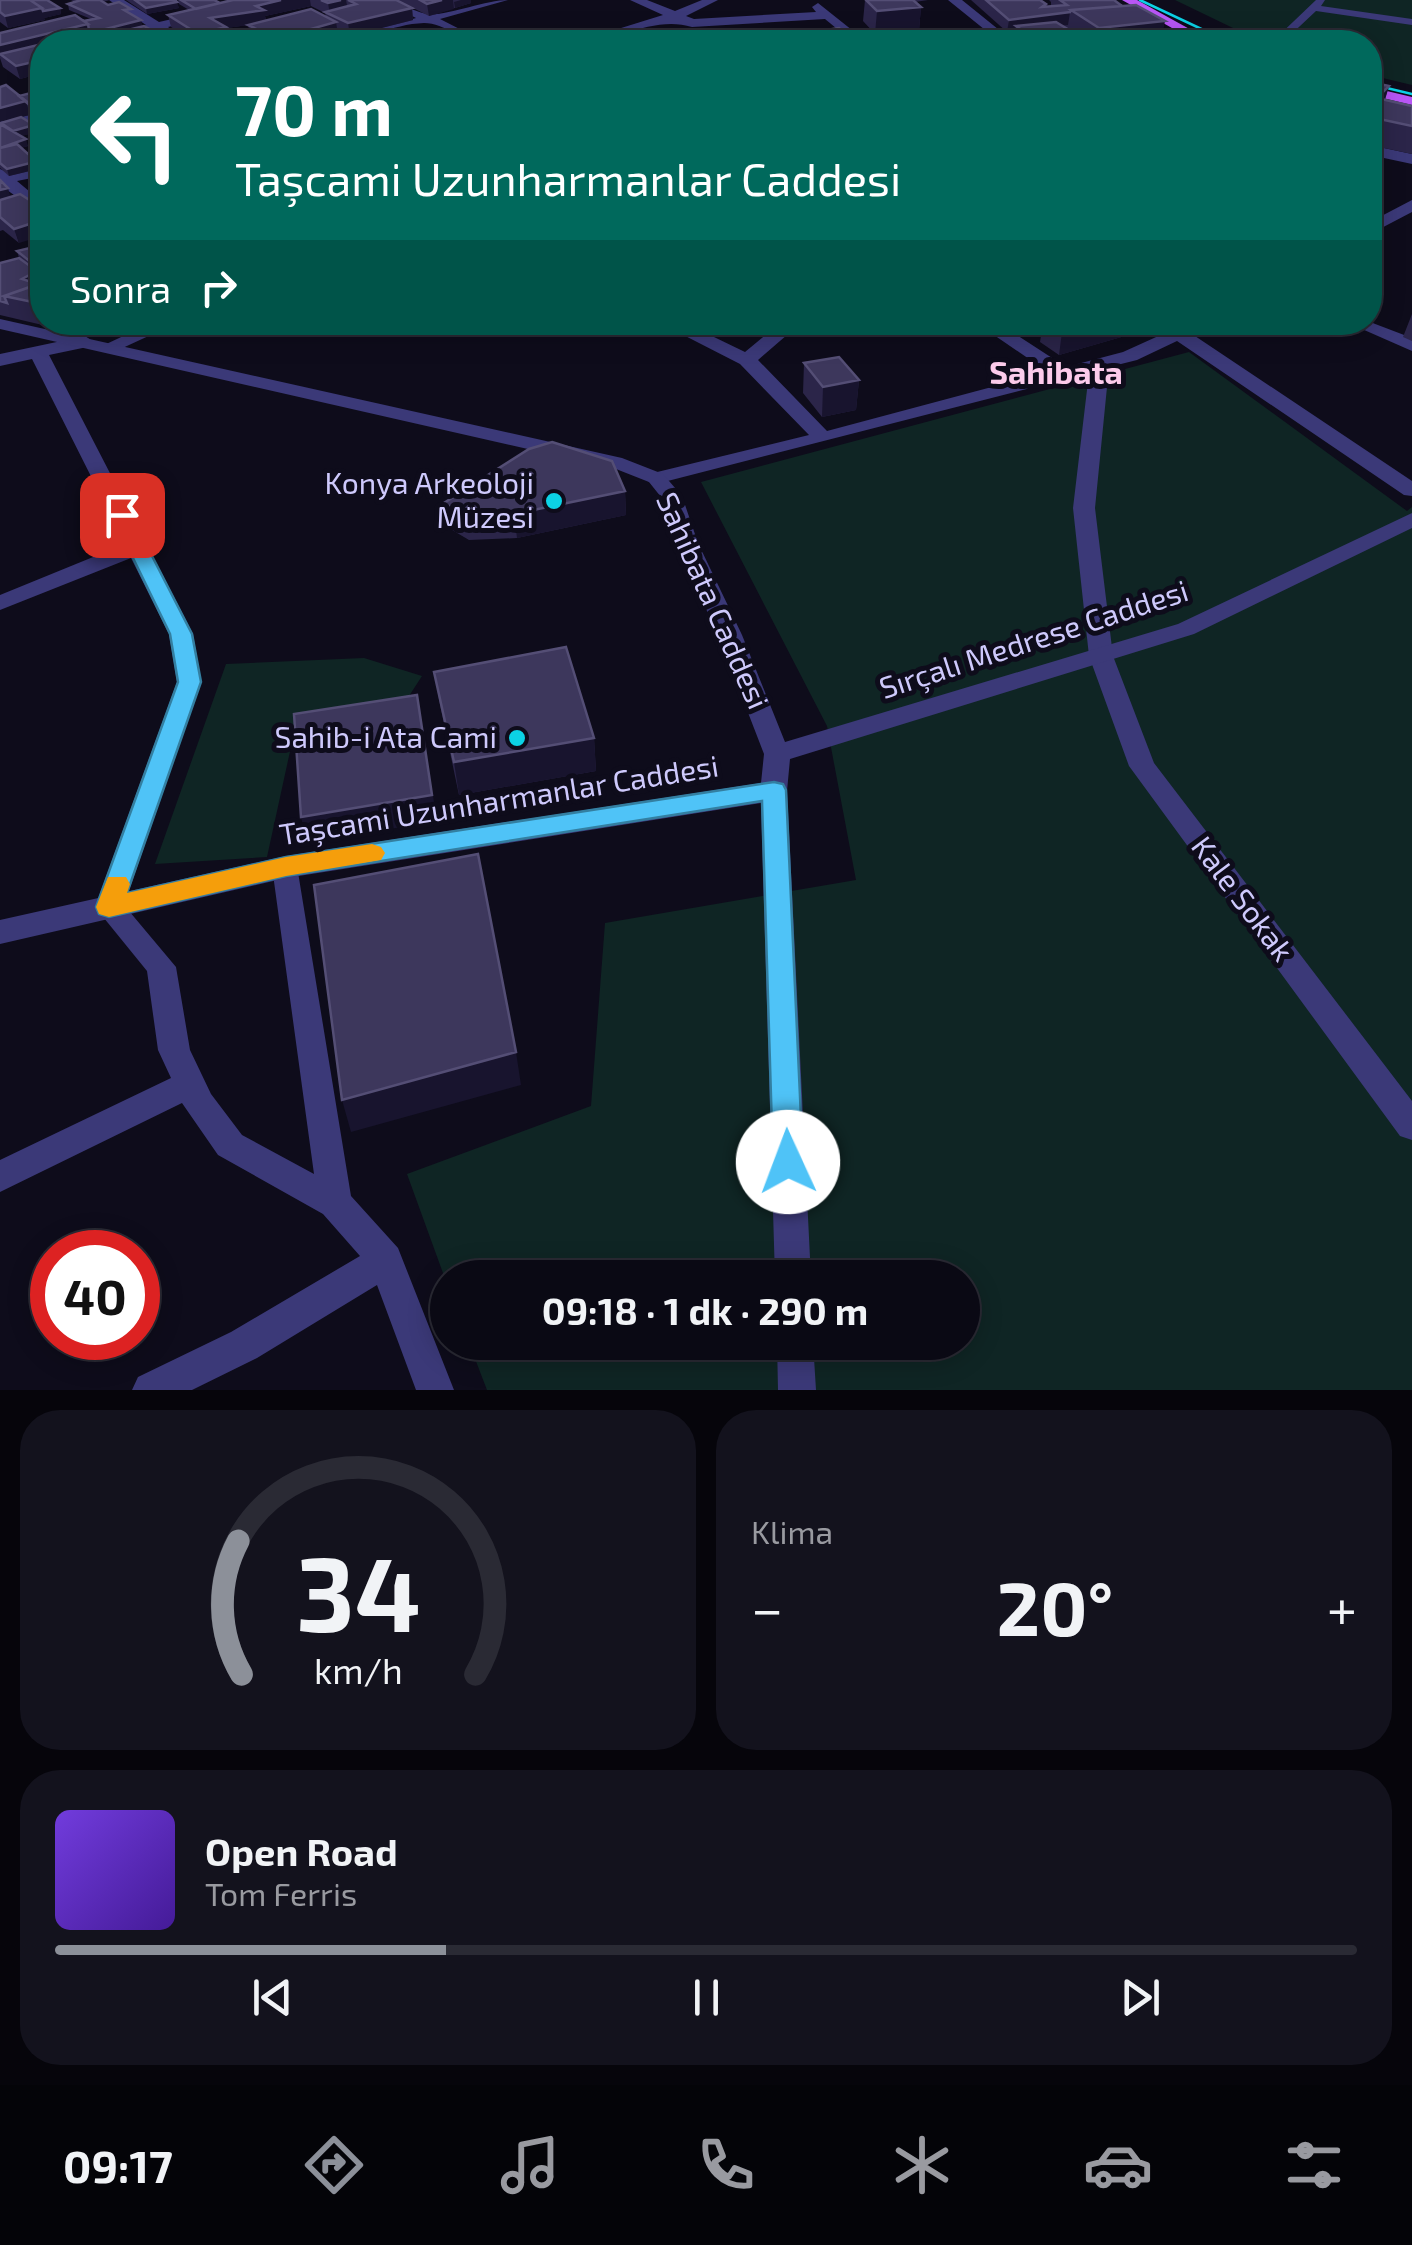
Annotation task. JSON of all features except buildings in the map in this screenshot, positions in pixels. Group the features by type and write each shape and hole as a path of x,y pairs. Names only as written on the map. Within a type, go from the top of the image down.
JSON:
{"main road":[{"path":"1128,0 1182,30"},
{"path":"1382,94 1412,101"}],"street":[{"path":"116,0 160,30"},
{"path":"141,30 272,0"},
{"path":"387,0 452,30"},
{"path":"384,30 502,0"},
{"path":"636,0 692,23 829,15"},
{"path":"625,30 675,16 712,0"},
{"path":"808,0 846,30"},
{"path":"954,0 991,30"},
{"path":"1140,20 1158,18"},
{"path":"1057,30 1069,28"},
{"path":"0,125 30,117"},
{"path":"1382,153 1412,159"},
{"path":"2,178 30,173"},
{"path":"2,178 30,200"},
{"path":"1382,222 1412,205"},
{"name":"Sahibata Caddesi","path":"0,324 30,330"},
{"path":"1382,333 1412,345"},
{"name":"Sahibata Caddesi","path":"53,335 622,464 656,478 671,496 686,543 730,634 777,754 774,790 792,1260"},
{"path":"0,360 97,344 127,335"},
{"path":"695,335 748,360 823,438"},
{"path":"748,360 778,335"},
{"path":"1004,335 1064,374"},
{"path":"656,478 1064,374 1181,336 1412,490"},
{"path":"39,353 181,634 189,682 109,907 161,967 174,1050 188,1085 230,1145 335,1203 386,1260 434,1390"},
{"name":"Kale Sokak","path":"1100,364 1084,508 1101,656 1142,766 1412,1126"},
{"name":"Sırçalı Medrese Caddesi","path":"777,754 1101,656 1221,614 1412,520"},
{"path":"0,603 138,548"},
{"name":"Taşcami Uzunharmanlar Caddesi","path":"0,932 286,867 774,790"},
{"path":"286,867 335,1203"},
{"path":"0,1176 188,1085"},
{"path":"151,1390 244,1345 386,1260"},
{"path":"797,1360 798,1390"}],"lane":[{"path":"1290,30 1317,4 1412,22"}],"green space":[{"path":"1175,0 1412,0 1412,85 1382,78 1382,30 1237,30"},
{"path":"1189,352 1407,511 1412,507 1412,1390 487,1390 476,1360 980,1360 980,1260 438,1260 407,1174 591,1106 605,923 856,880 827,726 701,482"},
{"path":"364,658 422,676 398,713 294,733 267,857 155,864 226,664"}],"tram line":[{"path":"1140,0 1204,30"},
{"path":"1382,87 1412,94"}],"slow traffic":[{"path":"117,884 109,907 286,867 372,853"}],"place":[{"name":"Konya Arkeoloji Müzesi","path":"554,501"},
{"name":"Sahib-i Ata Cami","path":"517,738"}],"district":[{"name":"Sahibata","path":"1056,373"}],"route":[{"path":"122,515 181,634 189,682 109,907 286,867 774,790 788,1162"}]}
